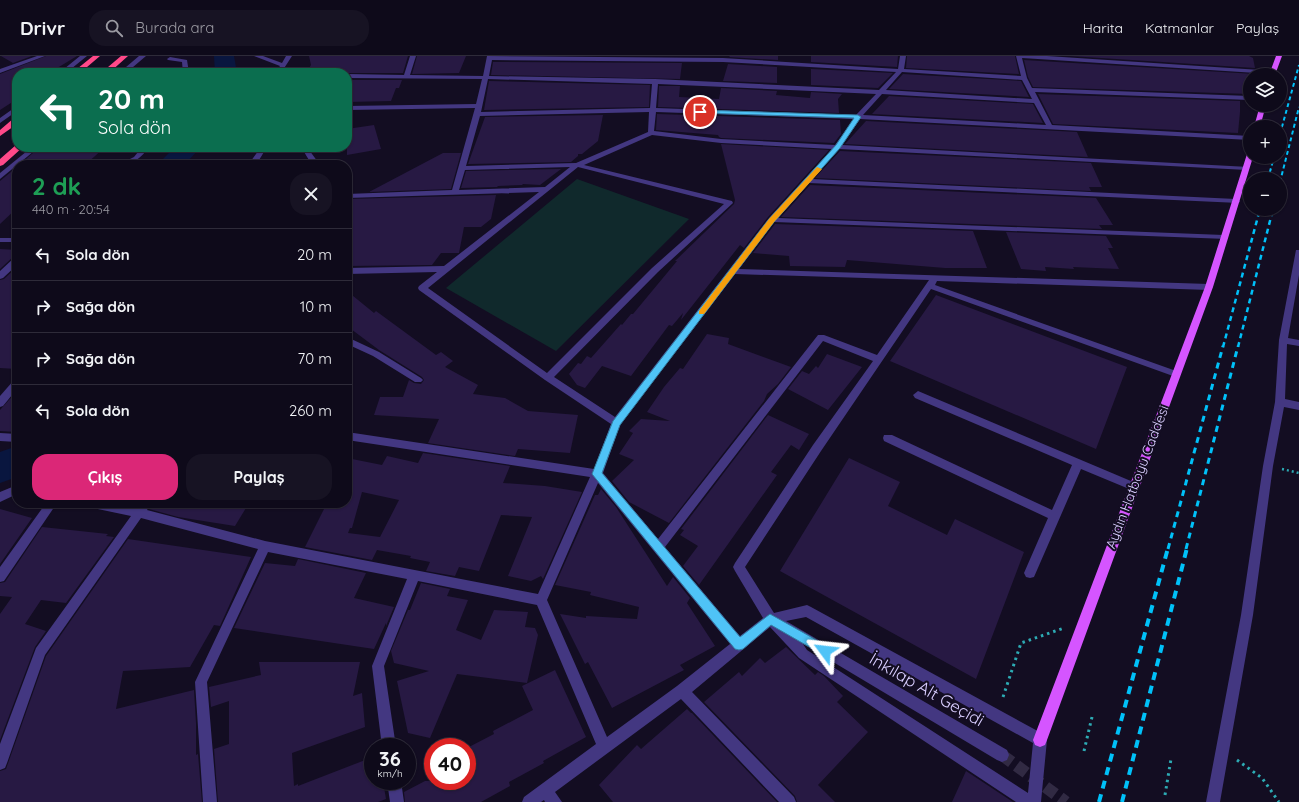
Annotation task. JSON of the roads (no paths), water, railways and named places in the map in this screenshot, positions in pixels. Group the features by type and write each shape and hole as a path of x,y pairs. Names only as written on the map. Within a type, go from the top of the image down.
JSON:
{"highway":[{"path":"82,68 97,56"},
{"path":"111,68 125,56"},
{"path":"0,134 12,124"},
{"path":"0,163 13,152"}],"main road":[{"path":"1274,68 1279,56"},
{"name":"Aydın Hatboyu Caddesi","path":"1040,740 1209,287 1248,164"}],"street":[{"path":"0,71 42,56"},
{"path":"68,68 84,56"},
{"path":"128,68 143,56"},
{"path":"257,56 283,65"},
{"path":"281,68 289,56"},
{"path":"406,76 413,56"},
{"path":"604,747 541,600 597,474 616,423 772,220 838,146 858,117 880,91 901,70 903,56"},
{"path":"1050,127 1024,78 1019,56 1243,71"},
{"path":"455,191 477,114 489,57 722,60 1024,78"},
{"path":"170,59 185,61 186,68"},
{"path":"352,76 655,81 880,91 1037,101"},
{"path":"651,133 655,81"},
{"path":"1031,90 1243,98"},
{"path":"352,108 479,106"},
{"path":"477,114 652,110 858,117 1243,138"},
{"path":"0,121 12,112"},
{"path":"616,423 548,378 422,288 577,165 651,133 721,141 1247,168"},
{"path":"21,160 30,152"},
{"path":"132,160 141,152"},
{"path":"462,168 577,165 729,204 655,270 548,378"},
{"path":"0,178 12,168"},
{"path":"808,181 1236,201"},
{"path":"352,196 455,191 548,189"},
{"path":"772,220 1224,237"},
{"path":"0,240 12,240"},
{"path":"1213,802 1247,615 1268,466 1280,402 1283,340 1299,252"},
{"path":"0,276 12,265"},
{"path":"352,271 446,269"},
{"path":"733,271 933,282 1209,287"},
{"path":"933,282 817,448 740,567 770,619 803,654 1029,802"},
{"path":"933,282 1176,374"},
{"path":"657,548 821,337 878,359"},
{"path":"1283,340 1299,343"},
{"path":"352,342 376,354 418,380"},
{"path":"0,403 12,388"},
{"path":"918,395 1134,487"},
{"path":"1280,402 1299,406"},
{"path":"0,437 12,438"},
{"path":"352,437 597,474 739,645"},
{"path":"888,438 1055,516"},
{"path":"1030,573 1078,463"},
{"path":"0,497 12,491"},
{"path":"0,577 48,508"},
{"path":"0,762 40,652 143,508 265,546 541,600"},
{"path":"210,802 201,682 265,546"},
{"path":"388,738 378,666 414,576"},
{"path":"529,802 682,691 770,619 808,611 1040,740"},
{"name":"İnkılap Alt Geçidi","path":"770,619 1002,755"},
{"path":"682,691 789,802"},
{"name":"Aydın Hatboyu Caddesi","path":"1034,802 1040,740"},
{"path":"395,790 397,802"},
{"path":"545,791 555,802"}],"waterway":[{"path":"224,56 225,68"},
{"path":"175,160 184,152"},
{"path":"0,468 12,463"}],"tunnel":[{"path":"1002,755 1066,802"}],"railway":[{"path":"1284,120 1299,65"},
{"path":"1283,172 1299,107"},
{"path":"1270,172 1272,164"},
{"path":"1223,347 1258,216"},
{"path":"1238,347 1271,216"},
{"path":"1168,549 1223,346"},
{"path":"1186,549 1238,346"},
{"path":"1099,802 1168,548"},
{"path":"1122,802 1187,548"}]}
